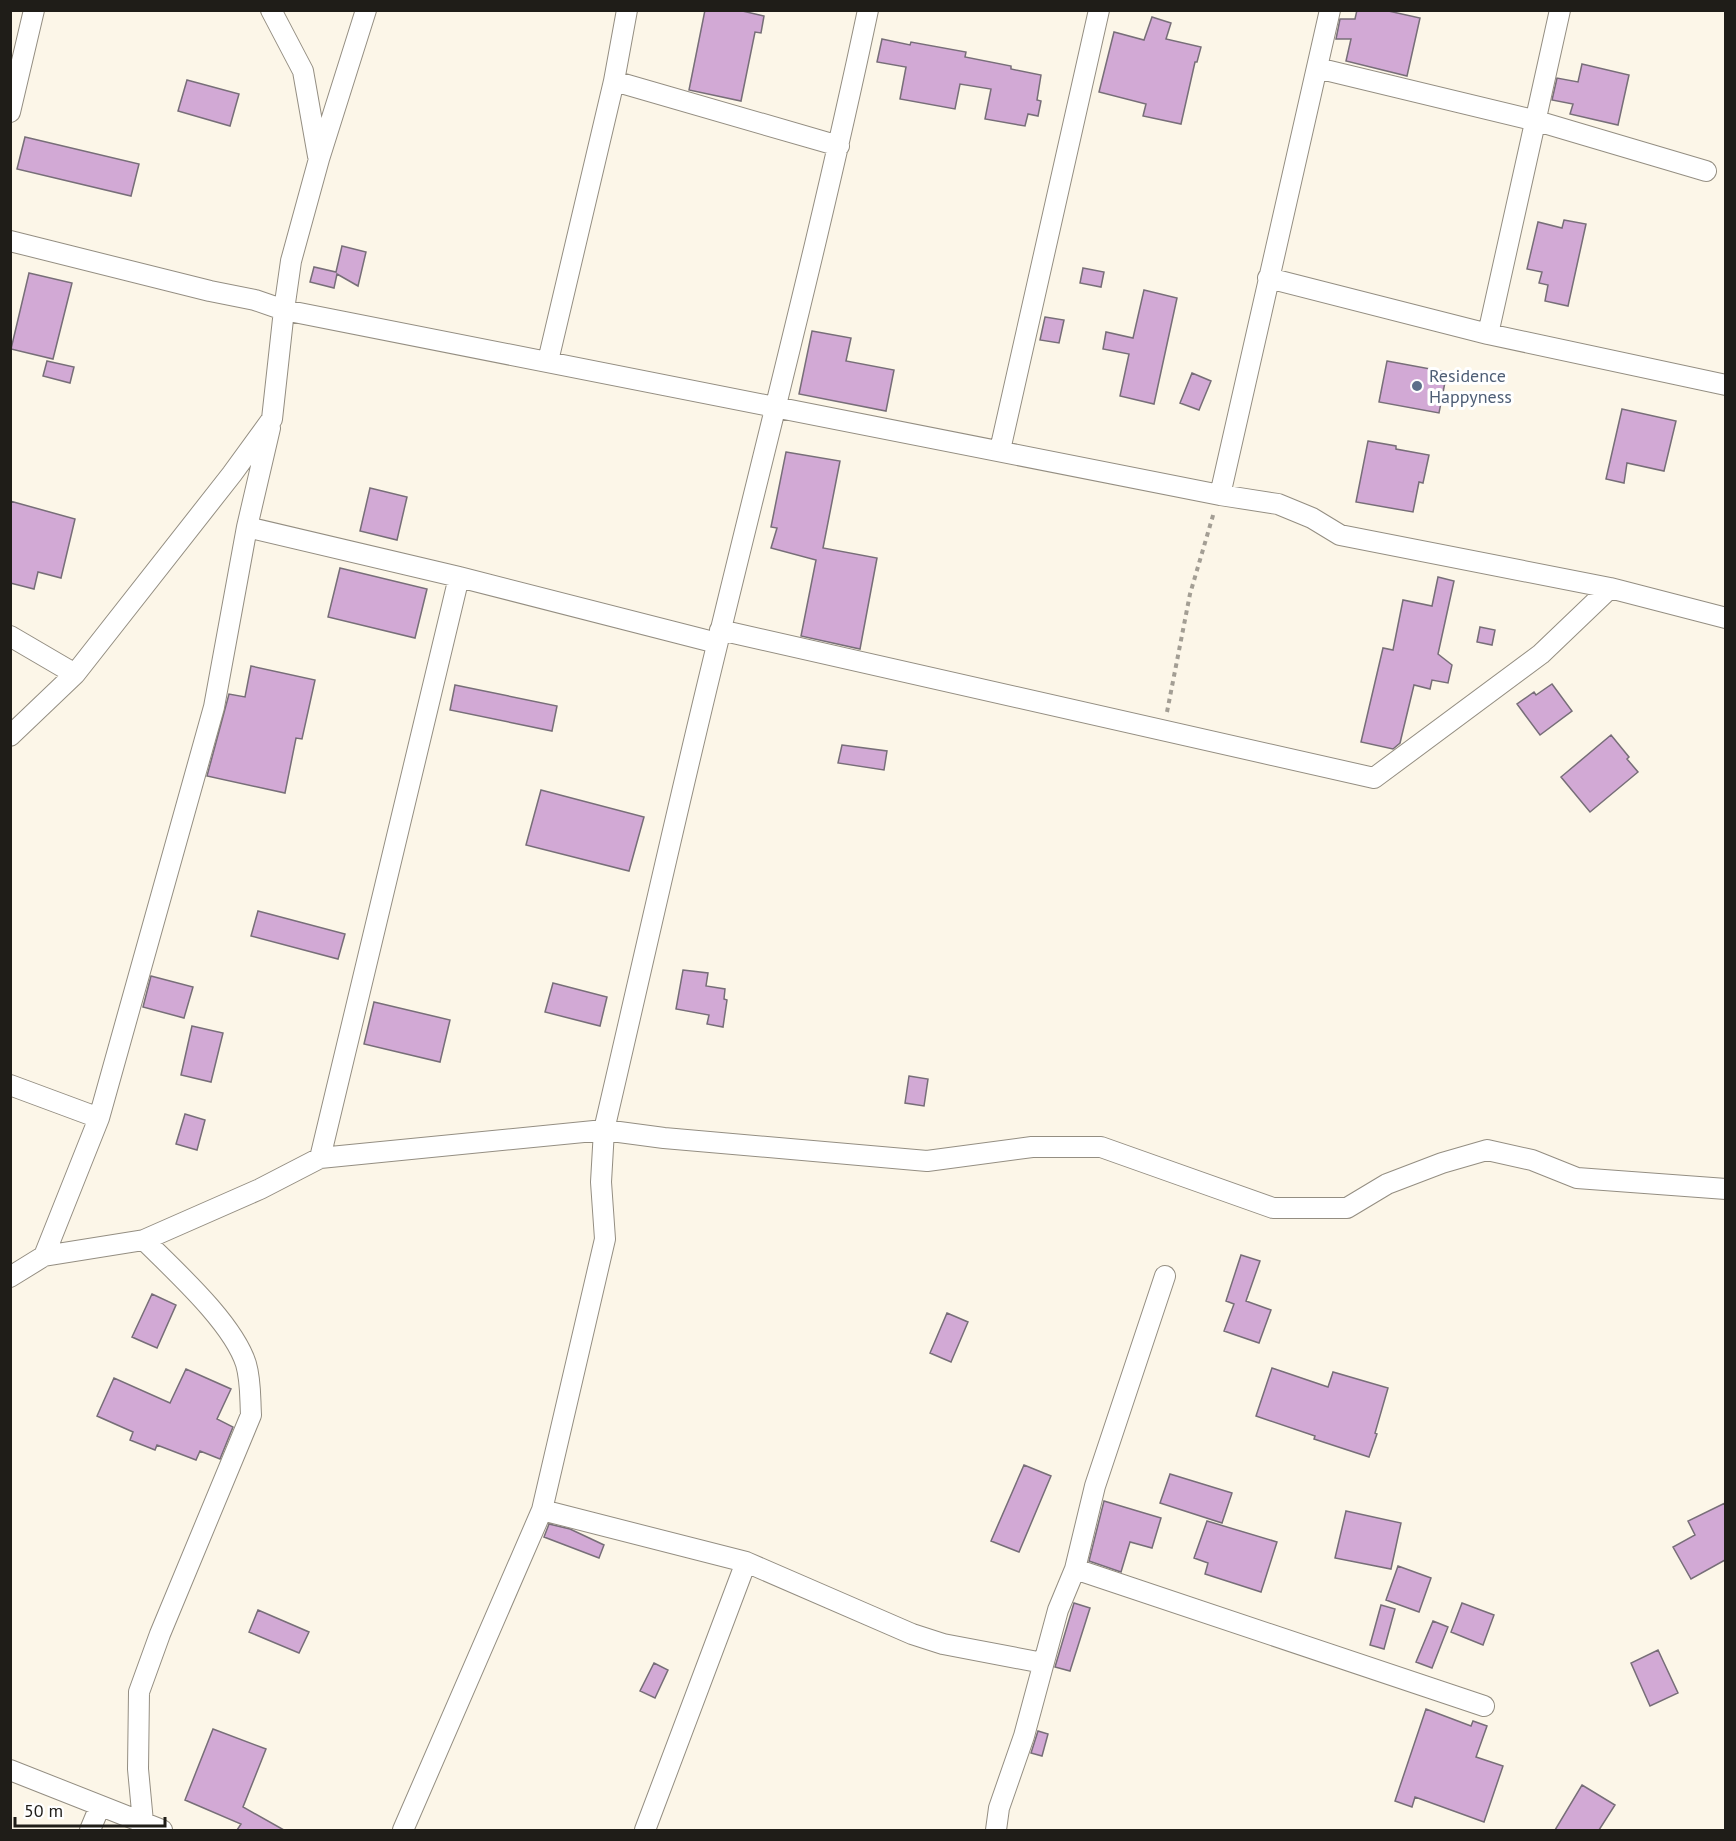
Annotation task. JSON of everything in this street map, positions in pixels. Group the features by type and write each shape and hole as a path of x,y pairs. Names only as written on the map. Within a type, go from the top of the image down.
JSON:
{"street":[{"path":"10,112 34,10"},
{"path":"271,10 303,71 319,159"},
{"path":"44,1256 99,1118 214,707 247,527 272,419 291,261 319,159 366,10"},
{"path":"548,361 614,81 627,10"},
{"path":"403,1830 542,1510 605,1239 601,1182 604,1130 719,636 777,408 839,147 867,10"},
{"path":"1000,450 1099,10"},
{"path":"1220,495 1330,10"},
{"path":"1488,334 1560,10"},
{"path":"1317,68 1537,121 1706,171"},
{"path":"614,81 839,147"},
{"path":"10,241 255,300 284,310 1220,495 1278,504 1312,518 1340,535 1610,588 1725,618"},
{"path":"1268,278 1488,334 1725,385"},
{"path":"10,736 75,674 232,474 272,419"},
{"path":"247,527 719,636 1164,730 1374,778 1541,654 1610,588"},
{"path":"320,1158 459,577"},
{"path":"10,636 75,674"},
{"path":"10,1085 99,1118"},
{"path":"10,1277 44,1256 144,1240 260,1188 320,1158 604,1130 664,1138 927,1161 1032,1147 1101,1147 1273,1208 1347,1208 1387,1184 1442,1163 1487,1150 1532,1160 1577,1178 1725,1189"},
{"path":"143,1822 138,1769 140,1692 160,1634 251,1415 249,1377 236,1341 197,1294 144,1240"},
{"path":"996,1830 999,1808 1024,1736 1058,1610 1076,1569 1095,1486 1165,1276"},
{"path":"542,1510 746,1562 912,1634 943,1644 1043,1663"},
{"path":"645,1830 746,1562"},
{"path":"1076,1569 1484,1706"},
{"path":"10,1770 162,1830"},
{"path":"90,1830 100,1806"}],"path":[{"path":"1164,730 1190,594 1220,495"}],"building":[{"path":"705,10 738,10 764,16 761,33 755,32 741,101 689,90"},
{"path":"1357,10 1384,10 1420,18 1407,76 1346,61 1351,39 1336,39 1340,19 1355,19"},
{"path":"1152,17 1171,23 1166,39 1201,47 1197,62 1195,62 1181,124 1143,116 1146,104 1099,92 1114,32 1144,40"},
{"path":"882,39 966,52 965,57 1011,66 1011,69 1041,75 1037,100 1041,101 1038,116 1028,114 1025,126 985,119 991,89 960,84 955,109 900,99 906,67 877,62"},
{"path":"1582,64 1629,75 1618,125 1570,114 1573,104 1552,100 1557,78 1578,82"},
{"path":"187,80 239,94 230,126 178,111"},
{"path":"25,137 139,164 131,196 17,169"},
{"path":"1564,220 1586,224 1568,306 1545,301 1548,285 1539,283 1542,272 1527,269 1538,222 1562,228"},
{"path":"342,246 366,252 358,286 337,274 334,288 310,282 314,267 336,272"},
{"path":"1083,268 1104,272 1101,287 1080,283"},
{"path":"29,273 72,283 53,359 11,349"},
{"path":"1144,290 1177,298 1154,404 1120,396 1129,354 1103,349 1106,332 1133,338"},
{"path":"1045,317 1064,320 1059,343 1040,340"},
{"path":"812,331 851,338 846,361 894,370 886,411 799,394"},
{"path":"47,361 74,367 70,383 43,376"},
{"path":"1387,361 1447,372 1439,413 1379,402"},
{"path":"1192,373 1211,381 1199,410 1180,403"},
{"path":"1622,409 1676,421 1664,471 1627,463 1624,483 1606,479"},
{"path":"1368,441 1429,455 1423,483 1419,482 1413,512 1356,502"},
{"path":"786,452 840,461 823,548 877,558 860,649 801,636 816,560 771,548 777,528 771,527"},
{"path":"370,488 407,497 397,540 360,531"},
{"path":"10,501 75,519 61,578 38,572 34,589 10,583"},
{"path":"340,568 427,589 415,638 328,617"},
{"path":"1438,577 1454,581 1438,654 1452,665 1448,683 1432,680 1430,689 1414,685 1400,743 1393,749 1361,742 1383,648 1393,650 1403,600 1432,606"},
{"path":"1480,627 1495,630 1492,645 1477,642"},
{"path":"251,666 315,680 302,739 296,738 285,793 207,776 229,694 245,697"},
{"path":"1552,684 1572,711 1540,735 1517,704 1534,692 1536,695"},
{"path":"455,685 557,706 552,731 450,710"},
{"path":"1611,735 1638,772 1590,812 1561,777"},
{"path":"842,745 887,751 884,770 838,763"},
{"path":"541,790 644,817 629,871 526,845"},
{"path":"258,911 345,934 338,959 251,936"},
{"path":"683,970 708,973 706,986 725,989 724,999 727,1000 723,1027 707,1024 709,1015 676,1009"},
{"path":"151,976 193,987 184,1018 143,1007"},
{"path":"553,983 607,997 600,1026 545,1012"},
{"path":"374,1002 450,1020 440,1062 364,1044"},
{"path":"192,1026 223,1033 211,1082 181,1075"},
{"path":"909,1076 928,1079 924,1106 905,1103"},
{"path":"185,1114 205,1120 197,1150 176,1144"},
{"path":"1241,1255 1260,1261 1246,1301 1271,1310 1259,1343 1224,1331 1234,1304 1226,1301"},
{"path":"152,1294 176,1305 157,1348 132,1337"},
{"path":"947,1313 968,1322 951,1362 930,1353"},
{"path":"1272,1368 1328,1387 1333,1372 1388,1388 1369,1457 1314,1439 1315,1436 1256,1416"},
{"path":"186,1369 231,1389 217,1419 233,1427 220,1459 200,1451 196,1460 157,1445 155,1450 130,1440 133,1432 97,1416 114,1378 170,1403"},
{"path":"1024,1465 1051,1476 1019,1552 991,1541"},
{"path":"1170,1474 1232,1493 1222,1523 1160,1503"},
{"path":"1104,1501 1161,1518 1152,1548 1130,1542 1121,1572 1089,1561"},
{"path":"1725,1503 1725,1560 1691,1579 1673,1547 1695,1535 1688,1521"},
{"path":"1346,1511 1401,1523 1391,1569 1335,1558"},
{"path":"1207,1521 1277,1542 1261,1592 1205,1574 1208,1563 1194,1558"},
{"path":"549,1524 570,1529 604,1545 599,1558 544,1537"},
{"path":"1398,1566 1431,1578 1419,1612 1386,1600"},
{"path":"1074,1603 1090,1608 1070,1671 1055,1667"},
{"path":"1462,1603 1494,1615 1483,1645 1451,1632"},
{"path":"1381,1605 1395,1609 1384,1649 1370,1645"},
{"path":"258,1610 309,1632 299,1653 249,1632"},
{"path":"1433,1621 1448,1627 1432,1668 1416,1662"},
{"path":"1658,1650 1678,1693 1650,1706 1631,1663"},
{"path":"654,1663 668,1670 655,1698 640,1691"},
{"path":"1426,1709 1471,1726 1473,1721 1487,1726 1476,1757 1503,1766 1484,1822 1415,1797 1412,1807 1395,1801"},
{"path":"213,1729 266,1749 243,1807 284,1830 237,1830 241,1824 185,1800"},
{"path":"1038,1731 1048,1734 1042,1756 1031,1753"},
{"path":"1582,1785 1615,1805 1599,1830 1555,1830"}],"place":[{"name":"Residence Happyness","path":"1417,386"}]}
